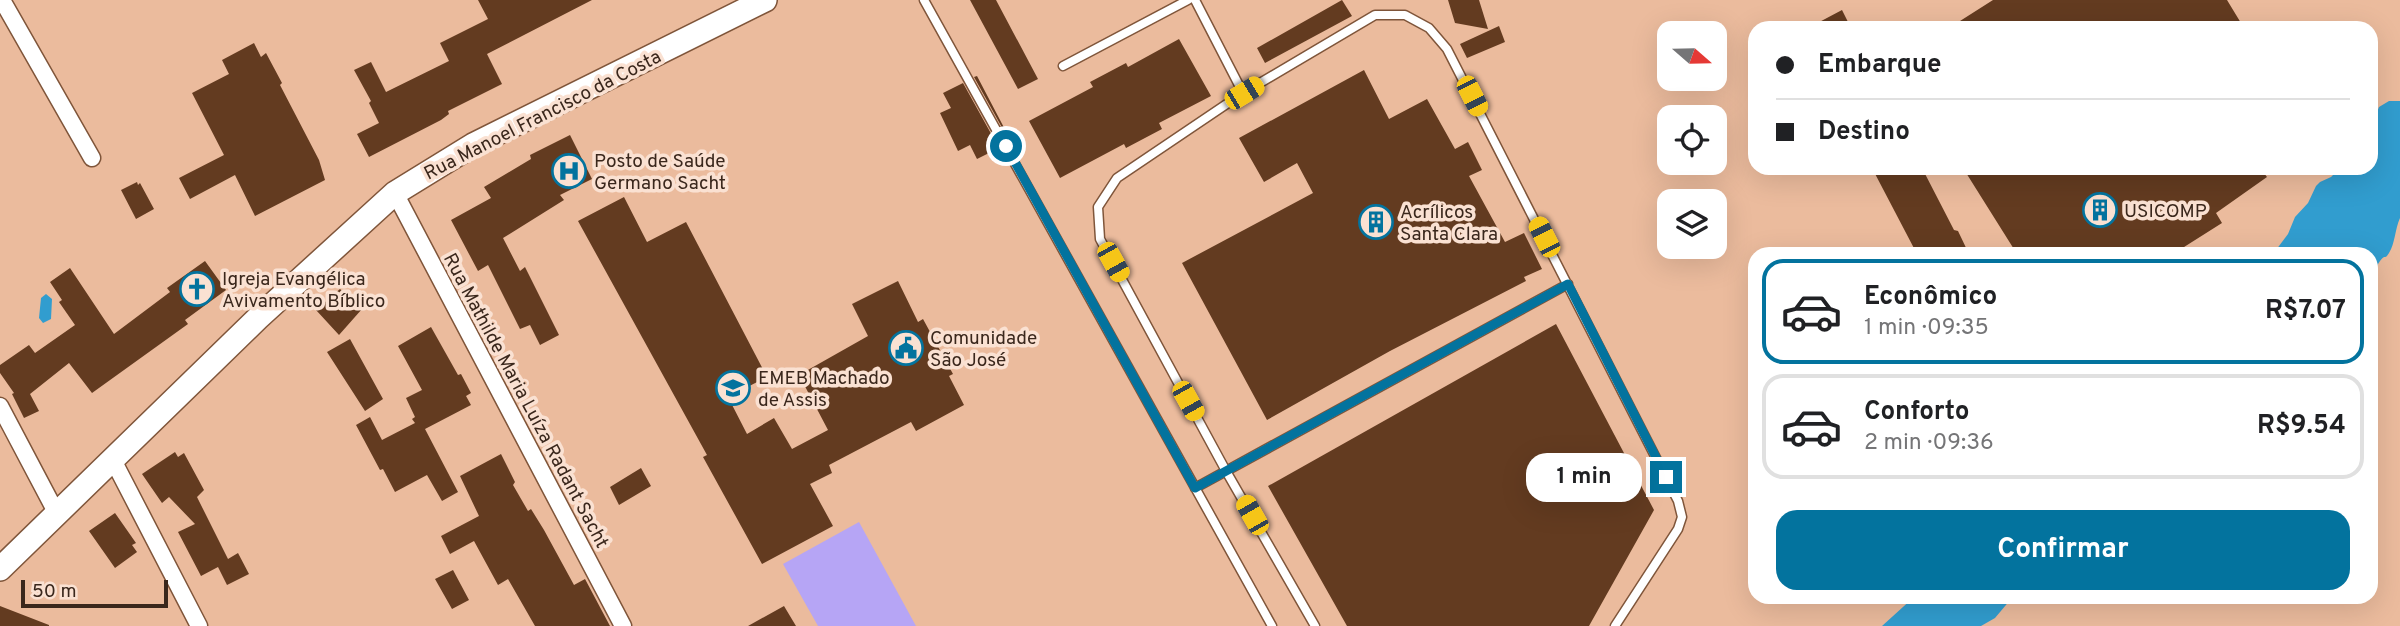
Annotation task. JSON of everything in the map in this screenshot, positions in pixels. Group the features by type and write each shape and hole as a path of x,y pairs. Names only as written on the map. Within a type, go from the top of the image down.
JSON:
{"main road":[{"name":"Rua Manoel Francisco da Costa","path":"0,569 294,284 395,193 473,145 729,8 765,0"}],"street":[{"path":"2,0 92,158"},
{"name":"Rua Mathilde Maria Luíza Radant Sacht","path":"395,193 623,626"},
{"path":"0,406 57,514"},
{"path":"113,460 199,626"}],"lane":[{"path":"924,0 1272,626"},
{"path":"1063,66 1188,0"},
{"path":"1195,0 1244,93"},
{"path":"1315,626 1226,471 1100,239 1098,207 1116,177 1244,93 1375,15 1405,15 1429,28 1447,49 1678,501 1682,517 1678,529 1615,626"},
{"path":"1195,488 1568,284"}],"shaded area":[{"path":"859,522 916,626 818,626 783,564"}],"water":[{"path":"2389,101 2400,101 2400,218 2393,245 2386,257 2378,265 2378,247 2278,247 2288,234 2295,217 2308,203 2320,182 2333,175 2378,175 2379,107"},
{"path":"46,294 52,299 51,319 43,323 39,318 41,298"},
{"path":"1906,604 2007,604 1995,618 1981,626 1882,626"}],"building":[{"path":"478,0 592,0 487,54 502,84 448,111 449,114 441,120 369,157 357,134 379,123 369,103 371,101 354,70 371,62 386,92 449,61 440,43 488,19"},
{"path":"970,0 996,0 1038,79 1018,89"},
{"path":"1342,0 1352,16 1265,63 1257,48"},
{"path":"1448,0 1479,0 1488,29 1455,23"},
{"path":"1993,0 2227,0 2240,21 1960,21"},
{"path":"1842,10 1848,21 1821,21"},
{"path":"1499,26 1505,42 1467,58 1460,44"},
{"path":"1179,39 1211,96 1159,123 1162,129 1126,148 1124,144 1060,178 1029,121 1093,87 1090,82 1126,63 1128,67"},
{"path":"254,43 261,57 266,53 282,83 280,85 319,160 325,180 255,216 235,175 190,199 179,178 224,155 192,93 229,74 222,60"},
{"name":"Acrílicos Santa Clara","path":"1364,70 1389,119 1427,99 1455,149 1468,142 1482,170 1469,176 1505,242 1524,233 1542,269 1524,277 1526,281 1390,351 1267,420 1182,263 1313,193 1297,163 1264,182 1239,138"},
{"path":"977,76 1011,141 1010,142 974,77"},
{"path":"963,83 999,148 977,159 970,145 958,151 940,113 951,108 943,93"},
{"path":"570,135 592,179 560,195 564,200 503,238 520,271 525,267 559,335 540,345 530,325 520,329 488,265 478,271 451,220 491,198 484,187 531,159 530,155"},
{"path":"1876,175 1926,175 1966,247 1913,247"},
{"name":"USICOMP","path":"1967,175 2267,177 2216,213 2222,223 2184,247 2013,247"},
{"path":"137,182 154,209 136,219 121,190"},
{"path":"624,197 647,242 686,222 767,377 728,397 747,434 774,418 792,449 828,430 799,375 868,336 852,304 898,281 918,322 923,319 953,374 949,376 964,405 916,431 911,422 829,465 832,473 810,484 833,526 762,564 703,457 707,455 578,221"},
{"path":"205,261 226,290 185,320 188,324 92,393 69,363 30,394 39,411 24,418 12,394 14,393 0,373 0,365 29,345 35,353 75,325 59,302 62,300 50,282 70,268 114,334 170,292 167,288"},
{"path":"340,289 362,309 339,335 316,310"},
{"path":"1556,324 1654,510 1589,626 1347,626 1268,486"},
{"path":"431,327 471,393 466,396 471,405 425,429 458,492 442,501 427,475 395,492 356,425 370,417 382,440 415,423 406,398 422,390 398,346"},
{"path":"350,339 383,399 365,411 327,352"},
{"path":"175,452 178,457 184,453 204,490 197,497 228,559 238,553 249,574 227,585 218,567 201,576 178,532 195,524 169,497 162,503 142,474"},
{"path":"501,454 515,482 513,485 528,511 531,509 544,530 574,585 585,579 610,626 535,626 508,579 498,585 474,541 450,554 441,536 479,516 460,476"},
{"path":"641,468 651,486 619,505 610,487"},
{"path":"115,513 136,543 132,545 137,552 115,568 89,531"},
{"path":"453,570 469,600 452,609 435,579"},
{"path":"0,606 49,625 49,626 0,626"},
{"path":"784,606 796,626 748,626"}],"place":[{"name":"Posto de Saúde Germano Sacht","path":"569,171"},
{"name":"USICOMP","path":"2100,210"},
{"name":"Acrílicos Santa Clara","path":"1376,222"},
{"name":"Igreja Evangélica Avivamento Bíblico","path":"197,289"},
{"name":"Comunidade São José","path":"906,348"},
{"name":"EMEB Machado de Assis","path":"733,388"}],"route":[{"path":"1006,146 1195,488 1568,284 1666,477"}]}
